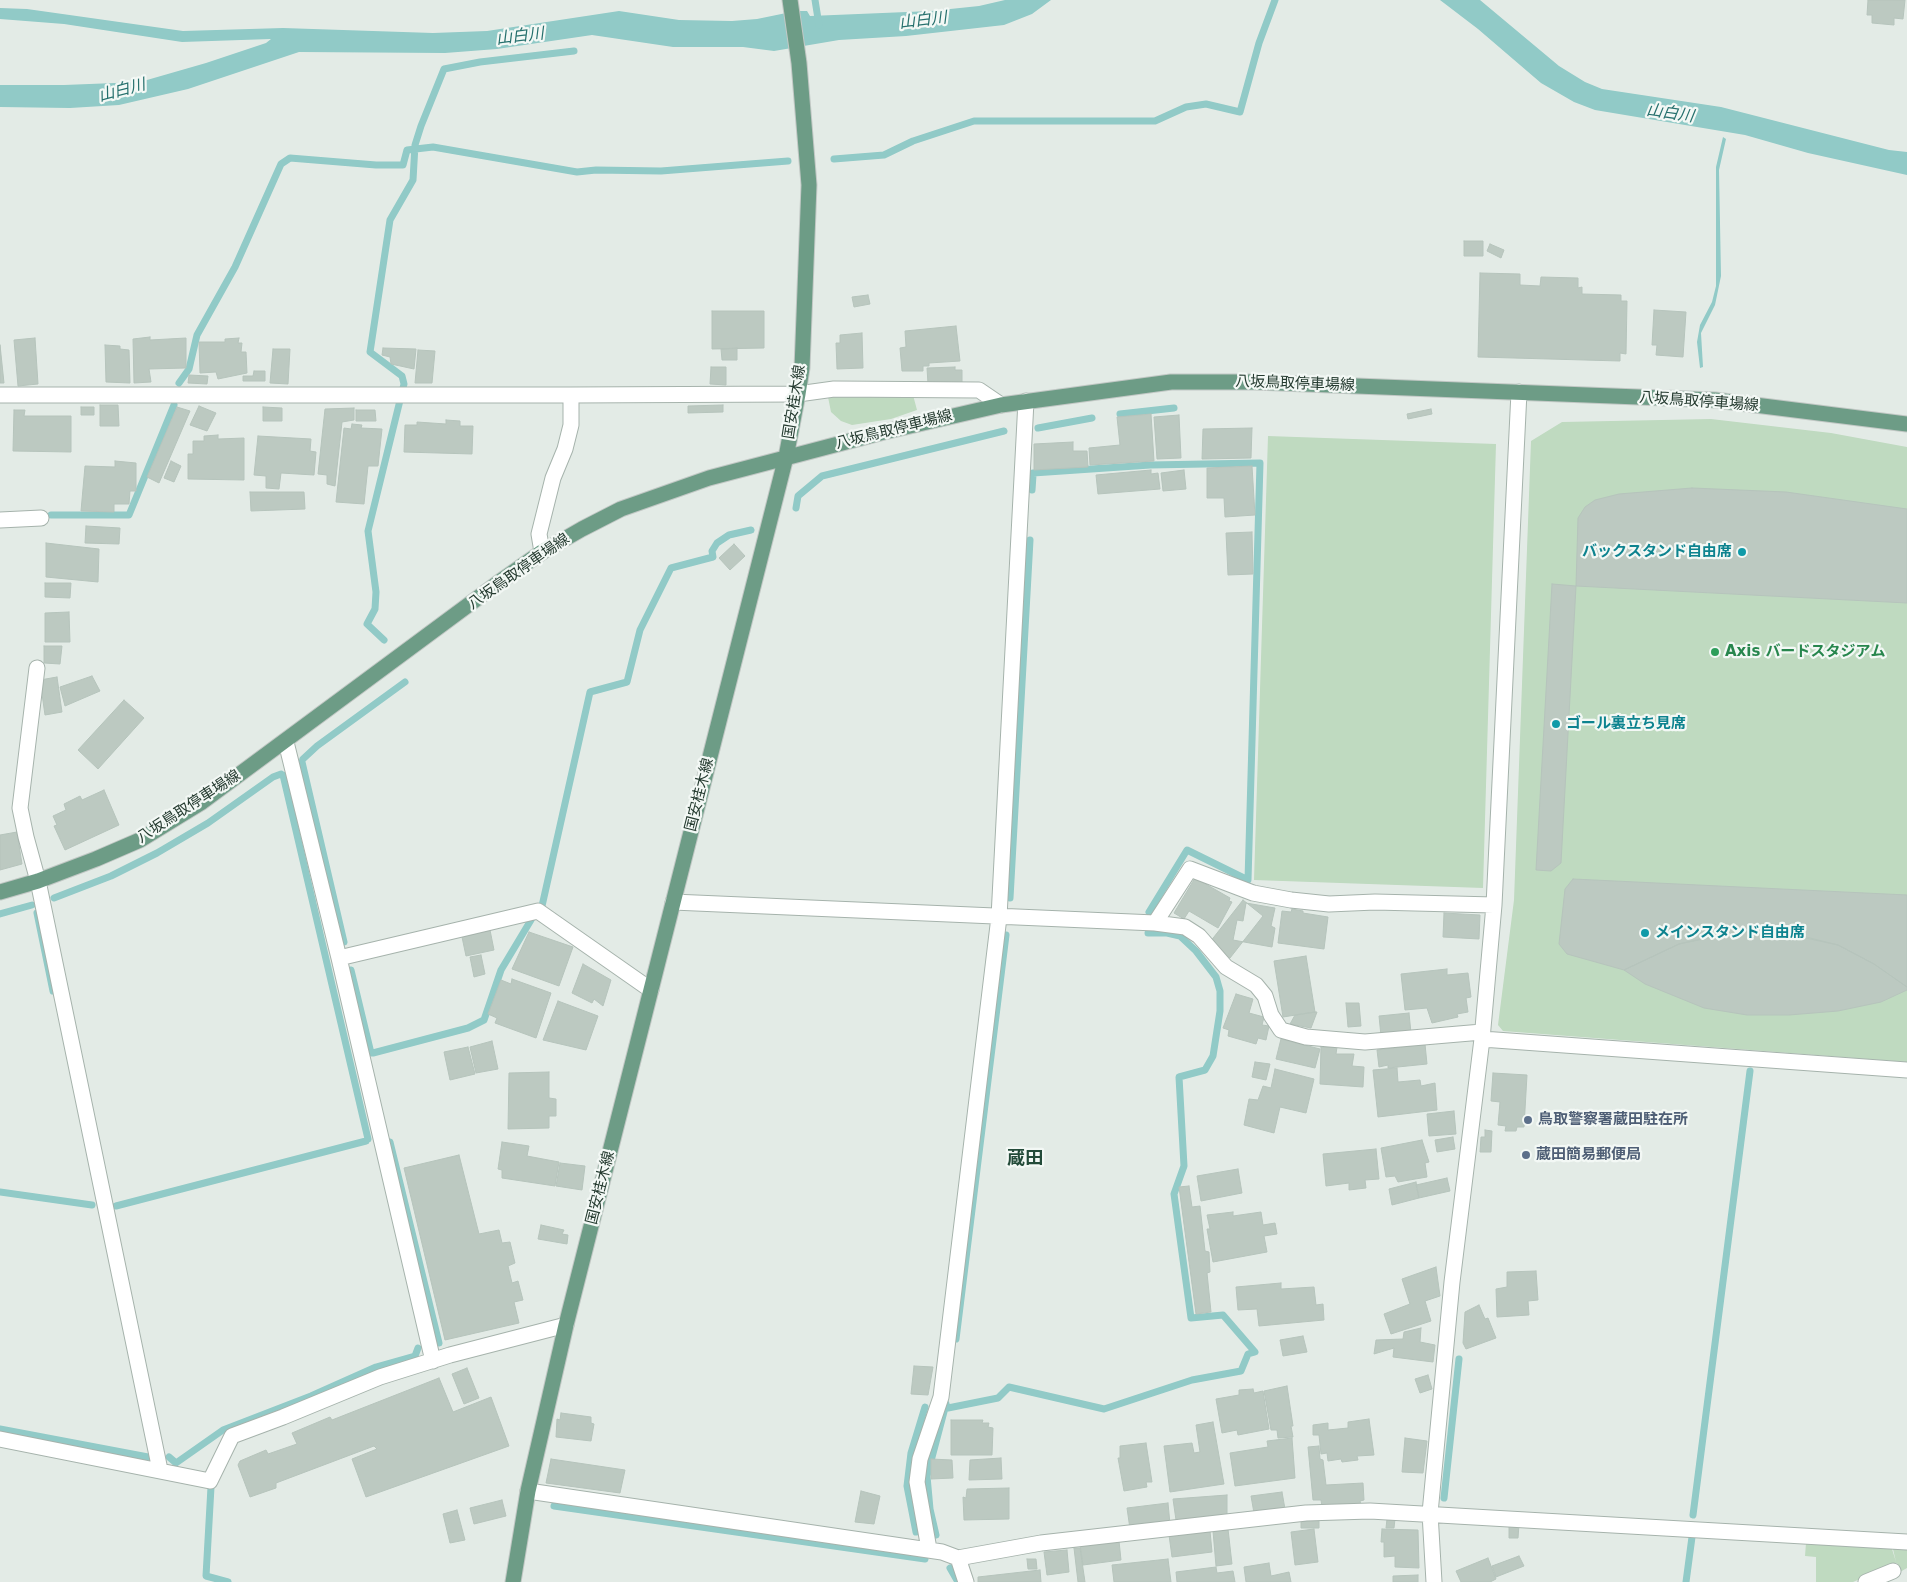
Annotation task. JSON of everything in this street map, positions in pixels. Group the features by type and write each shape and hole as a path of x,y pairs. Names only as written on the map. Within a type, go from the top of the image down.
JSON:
{"main road":[{"name":"国安桂木線","path":"513,1582 528,1491 566,1326 786,457 798,394 802,368 809,185 799,63 790,1"},
{"name":"八坂鳥取停車場線","path":"0,892 38,881 140,840 202,802 542,552 582,528 652,497 709,478 1001,404 1171,382 1254,382 1715,400 1907,424"}],"street":[{"path":"0,395 798,394 834,389 979,390 1001,404"},
{"path":"1434,1582 1430,1513 1452,1282 1482,1035 1494,905 1519,392"},
{"path":"542,552 538,534 553,478 565,449 572,425 571,395"},
{"path":"929,1549 917,1482 920,1459 941,1397 999,917 1026,401"},
{"path":"0,520 41,518"},
{"path":"37,668 20,808 38,881 160,1470"},
{"path":"286,742 339,958 433,1361"},
{"path":"1155,923 1190,868 1253,893 1291,900 1329,904 1375,902 1494,905"},
{"path":"673,902 1155,923 1185,927 1199,936 1226,967 1256,985 1265,996 1271,1015 1281,1030 1322,1040 1365,1042 1482,1035 1907,1070"},
{"path":"339,958 538,911 651,990"},
{"path":"0,1439 210,1481 232,1436 284,1418 380,1377 566,1326"},
{"path":"528,1491 929,1549 958,1558 1041,1543 1306,1513 1370,1510 1907,1542"},
{"path":"958,1558 966,1582"},
{"path":"1866,1582 1893,1571"}],"green space":[{"path":"832,395 913,395 917,410 891,419 852,425 841,421 831,412 828,397"},
{"name":"Axis バードスタジアム","path":"1711,419 1831,433 1907,447 1907,1062 1503,1031 1498,1025 1514,900 1531,441 1562,422"},
{"path":"1268,436 1496,444 1483,888 1254,880"},
{"path":"1806,1543 1892,1549 1896,1562 1893,1549 1907,1549 1907,1568 1900,1572 1897,1563 1853,1582 1816,1582 1816,1557 1805,1556"}],"water":[{"name":"山白川","path":"1005,0 1051,0 1032,14 1004,25 906,36 839,40 774,51 743,47 673,47 592,35 497,49 445,53 299,52 188,89 119,105 70,108 0,107 0,85 140,82 206,63 266,43 271,39 182,42 64,24 0,19 0,8 27,9 183,31 283,28 433,33 487,31 619,11 679,20 732,21 757,19 796,11 807,11 810,16 931,11 979,6"},
{"name":"山白川","path":"1440,0 1480,0 1559,66 1585,82 1602,89 1721,107 1889,150 1907,152 1907,175 1808,153 1745,135 1595,110 1574,102 1541,83 1478,29"},
{"path":"1723,137 1726,139 1719,170 1721,276 1715,305 1701,333 1703,367 1700,368 1697,342 1700,325 1712,302 1716,286 1716,167"}],"building":[{"path":"1868,0 1905,0 1903,19 1894,18 1894,25 1872,23 1872,15 1867,15"},
{"path":"1464,241 1483,241 1483,256 1464,256"},
{"path":"1490,244 1504,250 1501,258 1487,251"},
{"path":"1480,273 1520,274 1520,285 1540,286 1541,277 1578,278 1578,288 1582,287 1582,294 1621,295 1621,301 1627,301 1626,354 1620,353 1620,361 1478,357"},
{"path":"868,295 870,304 854,307 852,297"},
{"path":"1654,310 1686,312 1683,357 1656,355 1657,345 1652,345"},
{"path":"712,311 764,311 764,348 712,349"},
{"path":"956,326 960,361 929,363 929,366 923,366 923,371 902,371 900,348 906,347 905,331"},
{"path":"862,333 863,368 837,369 836,343 840,343 840,335"},
{"path":"150,337 150,340 186,338 186,368 149,369 151,382 134,383 133,339"},
{"path":"35,338 38,384 18,386 14,340"},
{"path":"239,338 238,343 242,343 241,352 246,352 247,373 218,379 216,372 200,373 199,342 225,342 225,339"},
{"path":"0,345 4,383 0,383"},
{"path":"105,345 120,346 120,349 129,350 130,383 106,382"},
{"path":"383,348 416,349 414,369 391,364 390,357 382,355"},
{"path":"737,348 737,360 722,360 721,349"},
{"path":"273,349 290,349 288,384 270,383"},
{"path":"418,350 435,351 432,383 415,383"},
{"path":"711,367 726,367 726,385 710,384"},
{"path":"955,367 955,370 962,370 962,383 928,384 927,368"},
{"path":"254,371 265,371 265,381 243,381 243,376 253,376"},
{"path":"189,375 208,376 207,384 188,383"},
{"path":"100,405 118,405 119,426 100,426"},
{"path":"723,405 723,412 688,413 688,406"},
{"path":"199,406 216,413 207,431 190,425"},
{"path":"81,407 94,407 94,415 81,415"},
{"path":"177,407 190,411 159,483 147,477"},
{"path":"263,407 282,408 282,421 263,421"},
{"path":"354,408 354,420 342,422 335,486 327,484 327,475 318,474 325,409"},
{"path":"1431,409 1432,414 1408,419 1407,414"},
{"path":"14,410 25,410 24,416 71,416 71,452 13,451"},
{"path":"356,410 375,410 376,421 356,421"},
{"path":"1151,414 1154,461 1090,465 1089,448 1120,445 1117,417"},
{"path":"1179,415 1181,458 1157,459 1154,417"},
{"path":"446,420 460,421 460,426 473,426 472,454 404,452 405,425 417,425 417,422 446,424"},
{"path":"352,424 362,425 361,428 382,429 378,466 368,466 364,504 336,502 344,428 351,429"},
{"path":"1252,428 1251,458 1202,459 1203,429"},
{"path":"218,435 218,439 244,438 244,480 188,479 188,454 193,454 193,441 204,441 204,436"},
{"path":"258,436 311,439 310,451 316,452 314,475 281,473 279,489 266,488 266,476 254,475"},
{"path":"1073,442 1073,451 1087,451 1088,467 1034,470 1034,444"},
{"path":"115,461 136,463 136,491 130,491 129,504 114,504 114,512 81,511 85,466 115,467"},
{"path":"171,461 181,466 174,482 164,478"},
{"path":"1252,466 1255,515 1225,517 1224,498 1207,498 1207,468"},
{"path":"1151,470 1151,474 1158,473 1160,489 1098,494 1096,475"},
{"path":"1184,470 1186,489 1163,491 1161,473"},
{"name":"バックスタンド自由席","path":"1692,488 1786,492 1907,509 1907,603 1576,586 1578,518 1585,507 1595,500 1619,494"},
{"path":"250,492 304,492 305,509 251,511"},
{"path":"86,526 120,528 119,544 85,543"},
{"path":"1252,532 1253,574 1228,575 1226,533"},
{"path":"46,543 99,549 98,582 46,577"},
{"path":"734,544 745,556 730,570 719,558"},
{"path":"45,583 71,583 70,598 45,597"},
{"name":"ゴール裏立ち見席","path":"1552,584 1576,586 1561,863 1551,871 1536,870"},
{"path":"69,612 70,642 45,642 45,613"},
{"path":"44,646 62,646 60,664 44,663"},
{"path":"92,676 100,691 65,706 60,687"},
{"path":"57,677 62,712 45,715 40,680"},
{"path":"124,700 144,718 98,769 78,750"},
{"path":"104,790 119,825 65,850 54,826 57,825 53,816 66,810 64,804 80,796 82,800"},
{"path":"17,832 22,864 0,870 0,835"},
{"path":"1195,878 1230,898 1229,901 1232,902 1218,928 1189,911 1184,919 1174,913"},
{"name":"メインスタンド自由席","path":"1573,879 1907,895 1907,987 1874,964 1838,945 1778,932 1738,932 1679,944 1624,970 1567,954 1559,944 1565,889"},
{"path":"1243,900 1263,916 1230,958 1210,942"},
{"path":"1246,903 1275,908 1271,926 1275,928 1272,947 1233,940 1237,920 1243,921"},
{"path":"1292,909 1303,911 1303,913 1328,917 1324,949 1278,943 1282,911 1291,912"},
{"path":"1444,913 1480,915 1479,939 1443,937"},
{"path":"490,930 494,950 466,956 462,937"},
{"path":"1760,931 1798,935 1838,945 1874,964 1907,987 1907,990 1881,1002 1838,1011 1789,1015 1747,1015 1704,1008 1645,984 1624,970 1679,944 1717,935"},
{"path":"529,932 573,947 559,986 512,969"},
{"path":"481,955 485,974 474,977 470,957"},
{"path":"1306,956 1315,1012 1283,1017 1274,961"},
{"path":"583,964 611,980 603,1006 594,999 592,1003 572,993"},
{"path":"1447,969 1447,975 1468,973 1471,997 1466,998 1468,1012 1457,1014 1458,1017 1432,1023 1427,1008 1405,1010 1401,974"},
{"path":"512,979 551,993 536,1038 495,1023 497,1018 488,1014 501,980 511,984"},
{"path":"1236,994 1253,999 1249,1013 1264,1017 1262,1025 1269,1026 1266,1040 1258,1038 1256,1044 1228,1036 1229,1030 1223,1028"},
{"path":"558,1001 598,1016 586,1050 543,1040"},
{"path":"1346,1003 1359,1003 1361,1026 1348,1027"},
{"path":"1317,1012 1311,1028 1290,1024 1295,1015"},
{"path":"1409,1013 1411,1033 1381,1036 1379,1016"},
{"path":"1281,1039 1320,1049 1315,1068 1276,1059"},
{"path":"492,1041 498,1069 476,1073 470,1047"},
{"path":"1425,1044 1427,1064 1388,1068 1388,1065 1379,1067 1377,1050"},
{"path":"468,1047 475,1074 450,1080 444,1052"},
{"path":"1321,1047 1337,1047 1336,1054 1354,1054 1352,1066 1364,1067 1363,1087 1320,1084"},
{"path":"1255,1062 1270,1064 1266,1080 1252,1077"},
{"path":"1397,1068 1398,1082 1420,1080 1421,1086 1435,1083 1437,1110 1378,1117 1373,1070"},
{"path":"1275,1069 1314,1079 1306,1113 1280,1107 1274,1133 1244,1125 1249,1099 1258,1100 1263,1086 1271,1088"},
{"path":"549,1072 549,1098 556,1099 556,1116 549,1116 549,1128 508,1129 509,1073"},
{"path":"1493,1073 1527,1075 1524,1127 1517,1127 1516,1131 1505,1131 1506,1126 1498,1125 1500,1102 1491,1101"},
{"path":"1454,1111 1456,1134 1429,1136 1427,1114"},
{"path":"1485,1130 1492,1131 1491,1152 1480,1152 1481,1137 1485,1137"},
{"path":"1453,1137 1455,1149 1437,1152 1435,1140"},
{"path":"1422,1140 1429,1162 1425,1163 1427,1177 1398,1182 1395,1176 1386,1177 1381,1148"},
{"path":"502,1142 529,1146 527,1156 559,1162 555,1186 502,1178 502,1170 498,1169"},
{"path":"1376,1149 1379,1179 1365,1180 1366,1188 1349,1190 1349,1183 1326,1186 1323,1154"},
{"path":"459,1155 479,1234 499,1230 502,1243 510,1242 515,1263 508,1266 512,1283 518,1281 523,1300 514,1302 519,1323 445,1340 404,1168"},
{"path":"560,1163 585,1166 582,1190 556,1186"},
{"path":"1238,1169 1242,1193 1201,1201 1197,1176"},
{"path":"1447,1178 1450,1191 1419,1198 1416,1185"},
{"path":"1416,1182 1419,1198 1392,1205 1389,1189"},
{"path":"1189,1186 1192,1207 1200,1206 1205,1251 1209,1252 1210,1272 1207,1273 1211,1312 1196,1314 1179,1187"},
{"path":"1233,1212 1233,1216 1261,1212 1263,1225 1275,1223 1277,1234 1264,1236 1267,1252 1213,1262 1207,1229 1210,1229 1207,1215"},
{"path":"541,1225 564,1230 562,1234 568,1235 567,1244 538,1239"},
{"path":"1436,1267 1440,1296 1425,1301 1431,1321 1391,1334 1384,1314 1410,1304 1402,1279"},
{"path":"1536,1271 1538,1300 1528,1301 1529,1315 1497,1317 1496,1289 1507,1287 1507,1272"},
{"path":"1281,1283 1281,1289 1314,1287 1316,1305 1323,1304 1324,1320 1259,1326 1257,1309 1238,1310 1236,1287"},
{"path":"1479,1305 1485,1319 1488,1318 1496,1338 1466,1349 1463,1343 1465,1312"},
{"path":"1421,1328 1420,1342 1435,1345 1433,1362 1393,1357 1394,1348 1374,1354 1376,1340 1403,1339 1404,1332"},
{"path":"1303,1336 1307,1352 1283,1356 1280,1340"},
{"path":"914,1366 933,1367 928,1395 911,1394"},
{"path":"467,1368 479,1398 464,1404 452,1374"},
{"path":"1428,1375 1432,1389 1420,1393 1415,1379"},
{"path":"439,1378 453,1412 491,1397 509,1446 366,1497 352,1459 377,1449 374,1446 276,1483 276,1488 250,1497 238,1465 240,1461 266,1450 268,1454 297,1444 292,1433 330,1417 332,1420"},
{"path":"1287,1386 1293,1437 1278,1438 1277,1430 1271,1430 1264,1391"},
{"path":"1253,1389 1254,1393 1263,1391 1269,1429 1238,1435 1237,1430 1222,1433 1216,1399 1239,1395 1239,1390"},
{"path":"561,1413 591,1417 591,1423 594,1424 591,1441 556,1437 557,1419 560,1420"},
{"path":"1369,1419 1374,1455 1357,1456 1358,1460 1342,1462 1341,1459 1328,1461 1327,1453 1321,1454 1319,1435 1313,1435 1313,1425 1328,1423 1328,1430 1348,1428 1348,1422"},
{"path":"951,1420 983,1420 982,1423 989,1423 988,1427 993,1428 992,1455 951,1455"},
{"path":"1213,1422 1224,1484 1170,1492 1164,1446 1192,1443 1194,1453 1200,1452 1196,1425"},
{"path":"1292,1438 1295,1478 1235,1486 1230,1453 1268,1447 1267,1441"},
{"path":"1405,1438 1427,1441 1423,1473 1402,1472"},
{"path":"1146,1443 1152,1482 1146,1482 1147,1487 1124,1491 1118,1458 1120,1458 1120,1446"},
{"path":"1319,1446 1326,1485 1363,1483 1364,1500 1360,1501 1361,1505 1322,1507 1321,1500 1313,1500 1308,1447"},
{"path":"1001,1458 1002,1479 969,1480 970,1460"},
{"path":"551,1459 625,1470 620,1493 546,1483"},
{"path":"931,1459 952,1460 953,1478 931,1479"},
{"path":"1009,1488 1009,1519 964,1520 963,1497 966,1498 967,1489"},
{"path":"861,1491 880,1496 874,1524 855,1522"},
{"path":"1282,1492 1285,1509 1254,1513 1251,1496"},
{"path":"1227,1495 1227,1516 1176,1520 1173,1499"},
{"path":"502,1500 506,1516 474,1524 470,1508"},
{"path":"1168,1503 1170,1524 1130,1529 1127,1508"},
{"path":"457,1510 465,1540 450,1543 443,1514"},
{"path":"1387,1519 1395,1519 1394,1528 1386,1528"},
{"path":"1319,1520 1319,1528 1301,1528 1301,1521"},
{"path":"1519,1525 1518,1538 1509,1538 1509,1526"},
{"path":"1228,1529 1232,1564 1216,1566 1213,1531"},
{"path":"1314,1529 1318,1562 1295,1565 1291,1532"},
{"path":"1382,1529 1418,1530 1419,1568 1395,1567 1395,1556 1384,1557 1384,1542 1381,1542"},
{"path":"1210,1531 1212,1552 1172,1557 1169,1535"},
{"path":"1119,1541 1121,1560 1083,1565 1080,1545"},
{"path":"1074,1548 1080,1548 1085,1582 1078,1582"},
{"path":"1067,1550 1069,1572 1047,1575 1044,1552"},
{"path":"1519,1556 1524,1566 1496,1577 1492,1566"},
{"path":"1488,1558 1496,1579 1490,1582 1461,1582 1456,1571"},
{"path":"1027,1559 1036,1559 1037,1569 1028,1569"},
{"path":"1168,1559 1171,1582 1114,1582 1112,1565"},
{"path":"1269,1563 1271,1576 1289,1572 1291,1582 1246,1582 1244,1567"},
{"path":"1216,1567 1217,1573 1233,1571 1235,1582 1177,1582 1176,1572"},
{"path":"1040,1570 1041,1582 978,1582 978,1577"},
{"path":"1418,1575 1418,1582 1393,1582 1393,1576"}],"waterway":[{"path":"815,0 819,25"},
{"path":"834,159 884,155 913,141 974,121 1155,121 1186,107 1206,104 1240,112 1259,43 1275,0"},
{"path":"384,640 367,624 375,609 376,592 368,531 404,384 402,376 370,352 390,220 413,180 415,145 444,69 480,62 574,51"},
{"path":"179,383 189,369 197,335 235,267 281,164 290,158 376,165 403,165 407,150 433,147 577,172 596,170 661,171 788,161"},
{"path":"51,515 129,515 174,405"},
{"path":"1120,414 1174,408"},
{"path":"1038,428 1092,418"},
{"path":"796,508 798,496 822,476 1004,431"},
{"path":"1033,473 1150,465 1260,463 1248,880 1187,850 1149,912"},
{"path":"1032,490 1033,475"},
{"path":"542,906 590,692 627,682 640,630 671,568 713,557 712,551 717,543 729,535 751,530"},
{"path":"1010,898 1030,540"},
{"path":"303,759 317,746 405,682"},
{"path":"302,762 344,942"},
{"path":"54,898 111,876 157,853 208,823 273,777 281,774"},
{"path":"283,775 368,1139"},
{"path":"0,914 32,905"},
{"path":"37,913 53,991"},
{"path":"373,1053 468,1028 484,1020 501,970 531,920"},
{"path":"948,1408 998,1398 1009,1387 1104,1409 1192,1380 1241,1371 1248,1354 1255,1352 1223,1315 1191,1318 1174,1194 1184,1166 1179,1077 1205,1070 1213,1056 1220,1011 1220,991 1216,977 1196,951 1180,936 1167,933 1148,933"},
{"path":"956,1339 1006,935"},
{"path":"351,970 371,1053"},
{"path":"1693,1515 1750,1071"},
{"path":"116,1206 366,1141"},
{"path":"390,1142 439,1343"},
{"path":"0,1192 92,1205"},
{"path":"169,1457 176,1463 223,1430 311,1396 376,1367 415,1356 418,1348"},
{"path":"1444,1498 1459,1359"},
{"path":"936,1535 930,1509 927,1476 946,1404"},
{"path":"916,1532 907,1486 911,1453 925,1407"},
{"path":"0,1429 148,1457"},
{"path":"211,1487 206,1576 228,1582"},
{"path":"554,1506 925,1559"},
{"path":"1686,1582 1692,1537"},
{"path":"950,1568 958,1582"}],"place":[{"name":"バックスタンド自由席","path":"1742,552"},
{"name":"Axis バードスタジアム","path":"1715,652"},
{"name":"ゴール裏立ち見席","path":"1556,724"},
{"name":"メインスタンド自由席","path":"1645,933"},
{"name":"鳥取警察署蔵田駐在所","path":"1528,1120"},
{"name":"蔵田簡易郵便局","path":"1526,1155"}],"district":[{"name":"蔵田","path":"1025,1159"}]}
